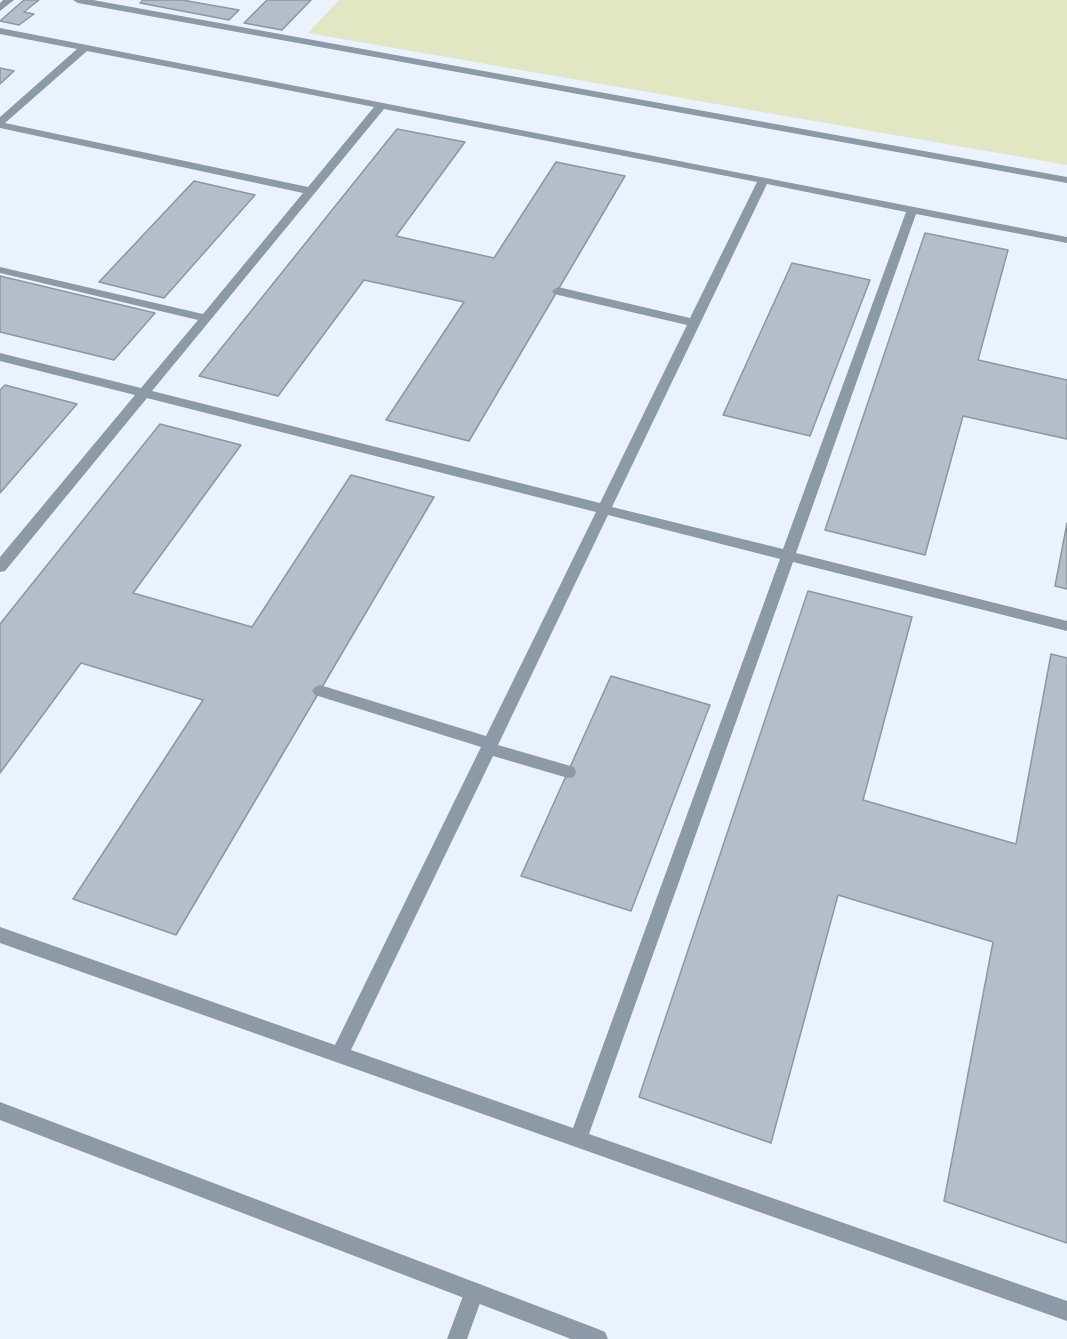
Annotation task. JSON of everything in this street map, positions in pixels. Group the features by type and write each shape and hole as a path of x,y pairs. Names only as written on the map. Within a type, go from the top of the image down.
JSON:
{"street":[{"path":"0,8 9,0"},
{"path":"78,0 1067,180"},
{"path":"0,31 1067,240"},
{"path":"0,122 84,48"},
{"path":"0,567 381,106"},
{"path":"0,122 310,191"},
{"path":"340,1054 763,181"},
{"path":"579,1139 912,210"},
{"path":"0,270 206,318"},
{"path":"558,291 695,323"},
{"path":"0,357 1067,626"},
{"path":"320,691 568,772"},
{"path":"0,935 1067,1311"},
{"path":"0,1111 598,1339"},
{"path":"457,1339 474,1292"}],"green space":[{"path":"339,0 1067,0 1067,165 308,33"}],"building":[{"path":"24,0 39,0 24,12 34,14 19,25 0,21"},
{"path":"143,0 182,0 239,10 229,20 140,3"},
{"path":"267,0 311,0 282,30 244,23"},
{"path":"0,68 14,71 0,84"},
{"path":"397,129 465,142 396,236 494,258 556,162 625,176 469,441 386,420 464,302 364,280 278,396 199,376"},
{"path":"194,181 255,195 164,298 99,282"},
{"path":"925,233 1008,250 978,360 1067,380 1067,439 963,416 925,555 825,530"},
{"path":"792,263 870,280 810,436 723,415"},
{"path":"0,276 155,313 114,360 0,332"},
{"path":"5,385 77,404 0,493 0,390"},
{"path":"160,424 241,445 133,593 252,627 351,475 434,497 176,935 73,899 203,700 81,663 0,773 0,624"},
{"path":"1067,523 1067,589 1055,586"},
{"path":"808,591 912,617 863,800 1016,844 1051,654 1067,658 1067,1243 944,1201 993,942 838,895 771,1143 639,1097"},
{"path":"611,676 710,705 631,911 521,876"}]}
